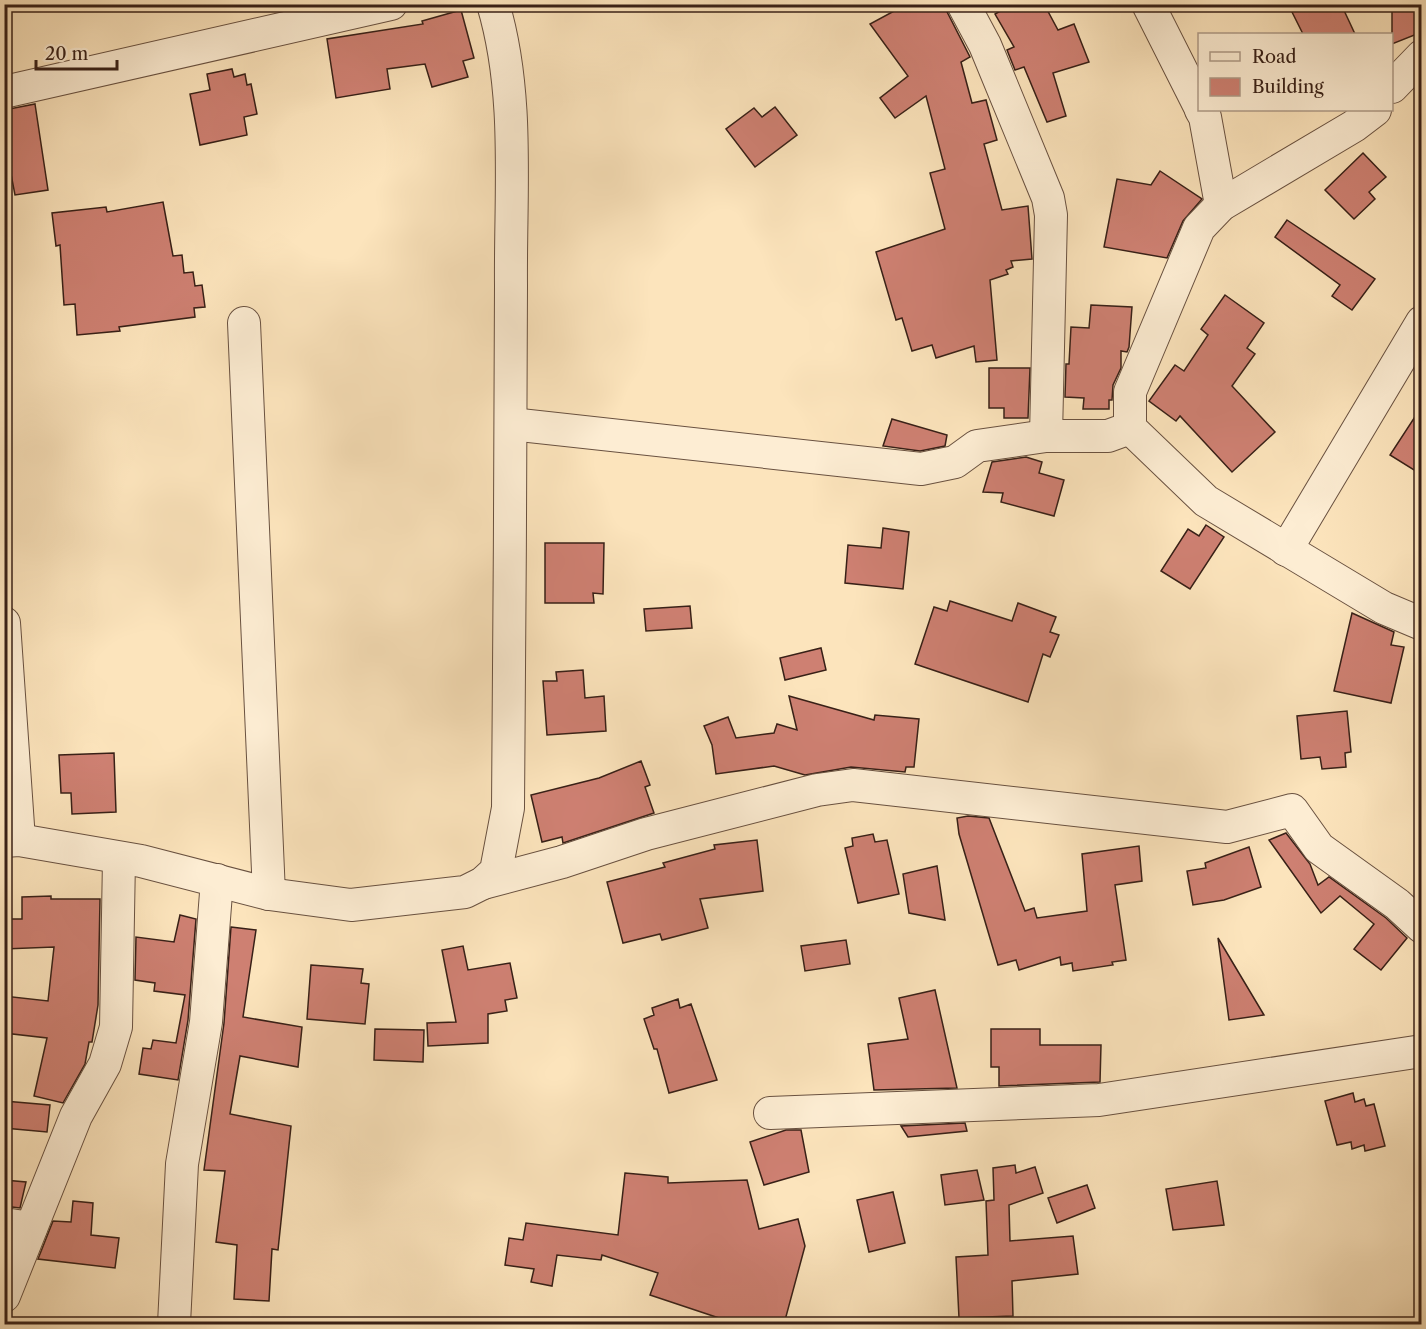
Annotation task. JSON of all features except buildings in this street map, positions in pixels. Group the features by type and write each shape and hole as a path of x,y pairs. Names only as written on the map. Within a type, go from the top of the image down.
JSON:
{"street":[{"path":"4,92 391,4"},
{"path":"483,884 496,871 508,808 511,424 510,101 500,27 493,4"},
{"path":"963,4 985,45 1048,198 1051,215 1046,436"},
{"path":"1148,4 1198,104"},
{"path":"1393,86 1422,56"},
{"path":"1202,111 1205,117 1221,205"},
{"path":"1374,111 1354,126 1221,205 1199,228 1130,392 1130,428 1206,501 1384,609 1422,624"},
{"path":"1286,550 1422,322"},
{"path":"244,323 269,894"},
{"path":"511,424 921,469 955,462 977,446 1046,436 1108,436 1130,428"},
{"path":"4,623 12,841 141,861 269,894 351,905 465,892 483,884 562,862 646,834 817,790 853,785 1227,827 1292,810 1319,848 1397,904 1422,927"},
{"path":"4,1296 18,1226 105,1064 116,1027 119,859"},
{"path":"174,1324 182,1164 206,1022 217,880"},
{"path":"770,1113 1099,1100 1422,1051"}]}
